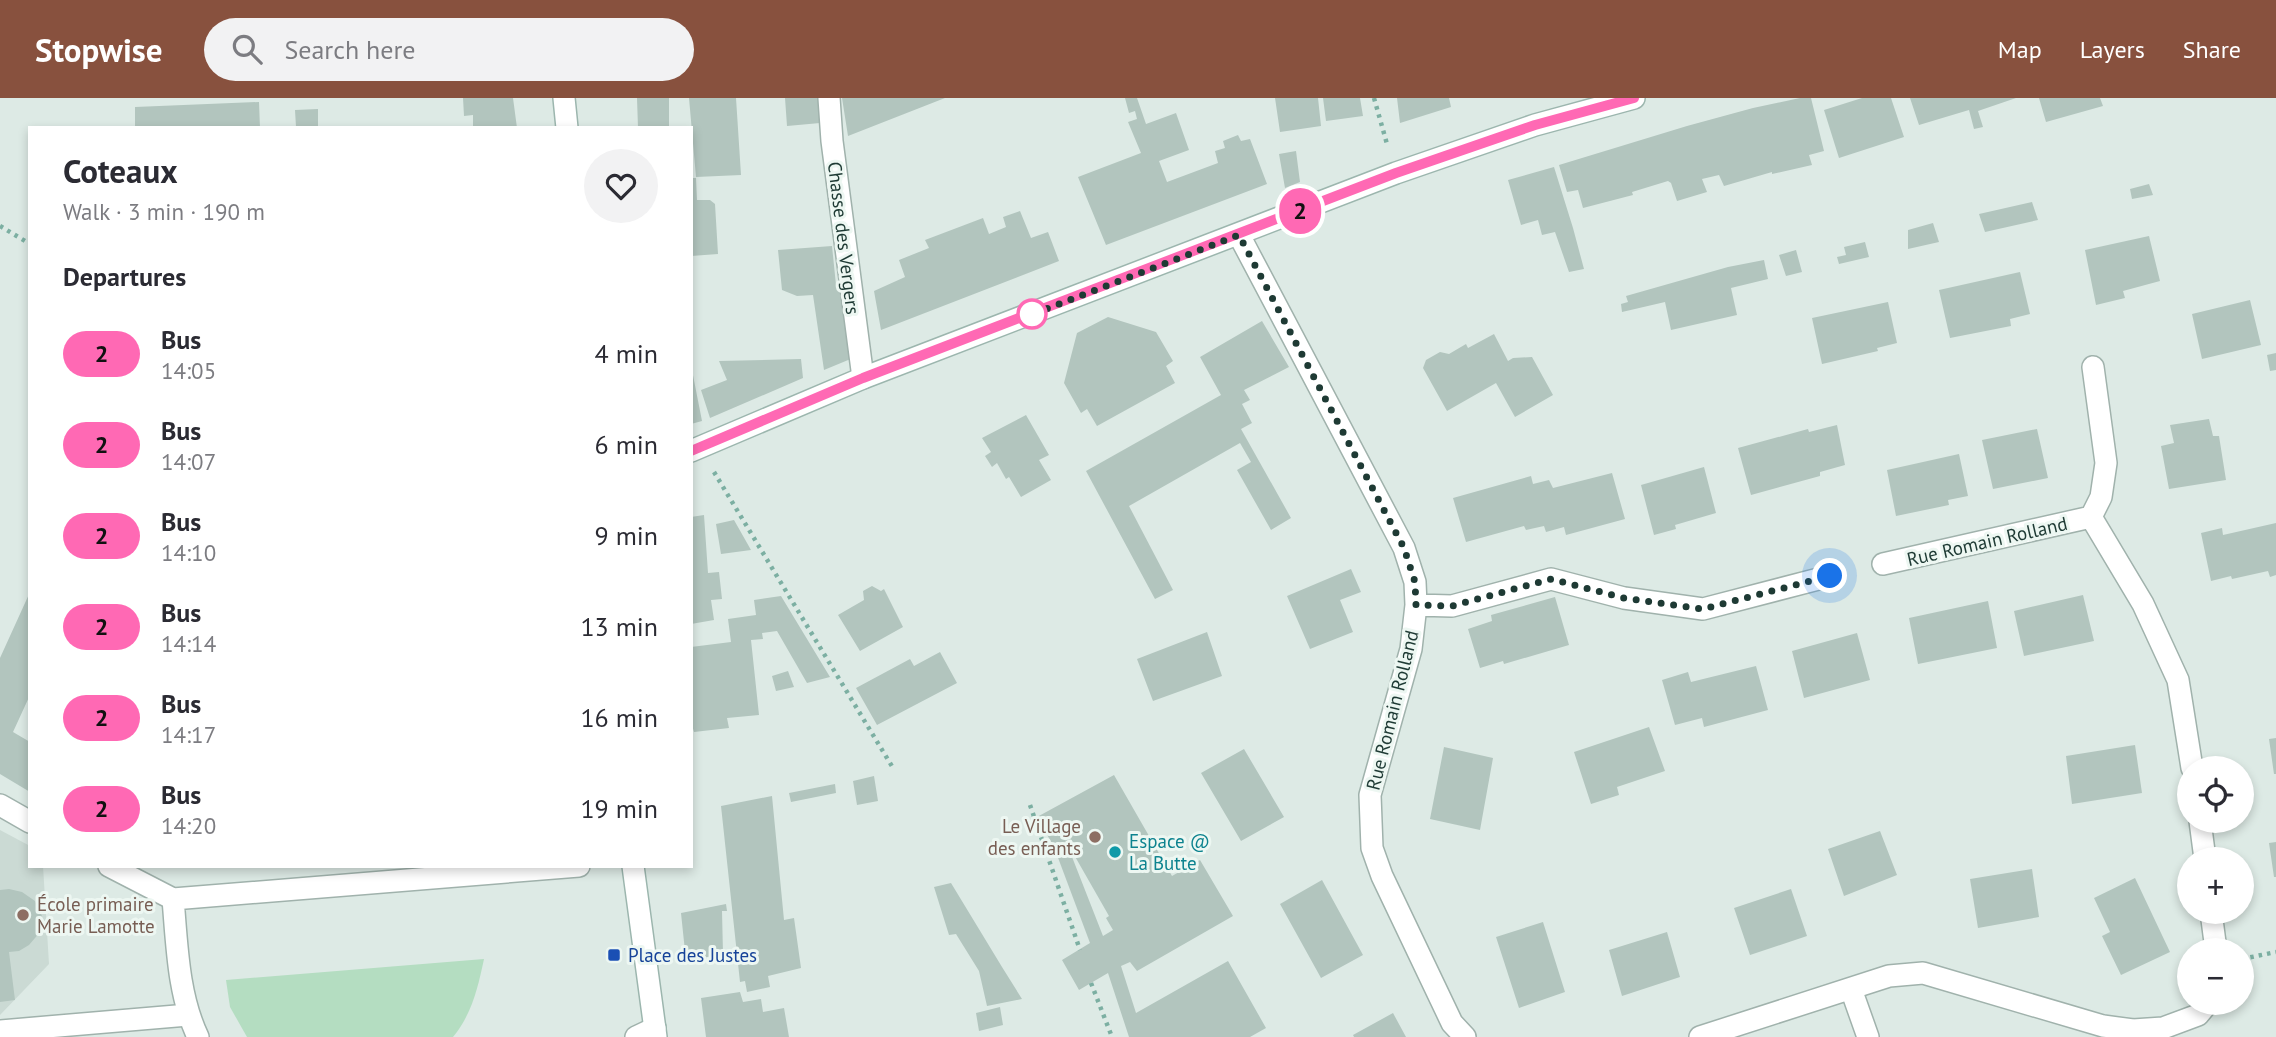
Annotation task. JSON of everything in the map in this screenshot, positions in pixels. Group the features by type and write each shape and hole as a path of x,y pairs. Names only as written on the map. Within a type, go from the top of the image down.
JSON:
{"street":[{"path":"564,98 567,126"},
{"name":"Chasse des Vergers","path":"829,98 833,154 863,378"},
{"path":"695,449 863,378 1396,173 1535,125 1634,98"},
{"name":"Rue Romain Rolland","path":"1239,235 1404,548 1415,582 1416,605 1411,649 1370,795 1372,848 1382,876 1452,1023 1465,1037"},
{"name":"Rue Romain Rolland","path":"2091,517 2101,497 2106,463 2093,367"},
{"name":"Rue Romain Rolland","path":"1883,564 2091,517"},
{"name":"Rue Romain Rolland","path":"2091,517 2143,604 2178,680 2190,756"},
{"path":"1416,605 1452,606 1551,579 1624,598 1703,609 1830,576"},
{"path":"0,805 28,821"},
{"path":"117,868 140,874 173,899 554,868"},
{"path":"634,868 649,1034"},
{"path":"173,899 178,958 188,1015 198,1037"},
{"path":"1700,1037 1889,976 1923,973 2104,1032 2163,1028 2199,1015"},
{"path":"1851,989 1868,1037"},
{"path":"0,1031 188,1015"}],"path":[{"path":"1374,98 1396,173"},
{"path":"0,226 28,243"},
{"path":"695,449 893,768"},
{"path":"1030,805 1080,950"},
{"path":"2254,957 2276,953"},
{"path":"1091,983 1112,1037"}],"shaded area":[{"name":"École primaire Marie Lamotte","path":"0,830 28,845 28,868 43,868 49,964 0,1015"}],"green space":[{"path":"484,959 470,1010 453,1037 247,1037 230,1007 226,980"}],"building":[{"path":"463,98 513,98 517,126 473,126 473,115 464,116"},
{"path":"637,98 669,98 669,126 638,126"},
{"path":"689,98 736,98 741,175 696,177"},
{"path":"785,98 819,98 820,123 787,126"},
{"path":"842,98 945,98 848,136"},
{"path":"1125,98 1137,98 1146,124 1176,113 1189,150 1159,161 1167,182 1218,163 1215,151 1225,148 1223,141 1238,135 1241,141 1250,139 1267,184 1106,245 1078,177 1141,153 1128,122 1137,119 1135,111 1129,113"},
{"path":"1275,98 1318,98 1321,126 1280,132"},
{"path":"1323,98 1360,98 1363,116 1326,121"},
{"path":"1397,98 1449,98 1451,107 1400,123"},
{"path":"1800,98 1811,98 1824,151 1809,155 1812,165 1772,172 1724,186 1719,175 1702,179 1707,192 1677,201 1668,181 1632,192 1633,195 1583,208 1578,190 1567,192 1559,165 1687,126"},
{"path":"1862,98 1891,98 1904,137 1839,158 1824,110"},
{"path":"1910,98 2016,98 1978,111 1983,127 1974,129 1969,110 1919,125"},
{"path":"2039,98 2100,98 2103,106 2046,122"},
{"path":"259,102 260,126 135,126 135,107"},
{"path":"318,109 318,126 296,126 295,110"},
{"path":"1296,151 1300,182 1285,188 1279,154"},
{"path":"1554,167 1584,269 1569,272 1555,232 1542,235 1538,220 1521,225 1508,180"},
{"path":"693,178 696,178 697,200 710,200 715,204 718,254 693,256"},
{"path":"2149,184 2153,195 2132,199 2130,189"},
{"path":"2032,202 2038,220 1985,232 1979,214"},
{"path":"1020,211 1031,238 1048,232 1059,261 881,330 874,291 905,277 899,260 929,248 925,240 983,218 989,234 1006,227 1003,217"},
{"path":"1933,223 1939,242 1908,249 1908,230"},
{"path":"2149,236 2160,281 2123,291 2125,298 2096,305 2085,250"},
{"path":"1865,242 1869,257 1839,264 1837,257 1846,255 1844,247"},
{"path":"832,246 836,285 840,285 853,358 824,370 813,295 797,296 782,290 778,250"},
{"path":"1796,250 1802,272 1786,276 1779,255"},
{"path":"1764,260 1768,279 1731,288 1737,315 1671,330 1665,302 1622,312 1621,304 1628,302 1626,296 1728,267"},
{"path":"2020,272 2030,314 2010,319 2011,326 1950,338 1939,290"},
{"path":"2250,300 2261,345 2202,359 2192,314"},
{"path":"1888,302 1897,343 1877,348 1878,351 1822,364 1812,318"},
{"path":"1108,317 1156,332 1173,361 1166,366 1175,383 1097,426 1087,409 1081,413 1064,383 1077,333"},
{"path":"1262,321 1289,367 1244,390 1250,400 1242,404 1252,423 1241,429 1291,518 1271,530 1237,470 1251,462 1240,443 1129,506 1173,590 1155,599 1086,471 1221,395 1200,357"},
{"path":"1494,334 1508,361 1513,358 1532,357 1553,395 1515,417 1496,383 1447,411 1423,368 1426,360 1440,352 1449,354 1466,344 1468,348"},
{"path":"2276,353 2276,370 2270,371 2267,355"},
{"path":"801,359 803,378 710,418 701,390 727,380 719,361"},
{"path":"693,375 702,421 693,423"},
{"path":"1026,415 1049,455 1039,460 1051,480 1021,497 997,463 992,467 985,456 991,452 982,438"},
{"path":"2209,419 2213,436 2219,436 2226,480 2169,489 2161,446 2174,443 2170,425"},
{"path":"1837,425 1845,465 1820,472 1820,476 1751,495 1738,448 1808,429 1809,432"},
{"path":"2037,429 2048,478 1993,489 1982,440"},
{"path":"1959,454 1968,496 1948,500 1949,505 1896,516 1887,470"},
{"path":"1704,467 1716,513 1675,525 1676,529 1654,535 1641,485"},
{"path":"1612,473 1625,519 1566,535 1564,527 1546,532 1544,526 1526,530 1524,526 1466,542 1453,498 1531,476 1533,484 1549,480 1553,488"},
{"path":"704,515 708,573 719,572 722,599 711,600 714,620 693,624 693,517"},
{"path":"734,520 751,550 721,554 716,524"},
{"path":"2276,523 2276,575 2270,577 2268,571 2211,581 2201,533 2222,528 2223,535"},
{"path":"1351,569 1361,592 1340,600 1353,632 1310,649 1287,596"},
{"path":"872,586 881,591 884,589 903,627 860,651 838,615 864,600 863,591"},
{"path":"2083,595 2094,641 2024,656 2014,611"},
{"path":"28,596 28,699 13,732 28,741 28,791 0,774 0,658"},
{"path":"781,596 830,677 807,683 777,631 762,633 763,639 751,640 759,715 727,718 729,728 694,732 693,647 731,642 728,619 756,615 754,600"},
{"path":"1555,597 1569,645 1504,664 1503,661 1480,668 1468,629 1492,621 1491,615"},
{"path":"1988,601 1997,648 1918,664 1909,618"},
{"path":"1207,632 1222,676 1153,701 1137,659"},
{"path":"1857,633 1870,680 1804,698 1792,651"},
{"path":"940,652 957,683 877,725 856,688 910,659 914,666"},
{"path":"1756,666 1768,710 1704,727 1702,718 1675,725 1662,680 1688,672 1691,682"},
{"path":"788,671 794,687 776,691 772,676"},
{"path":"1649,727 1665,771 1617,787 1619,795 1591,804 1574,752"},
{"path":"2276,738 2276,774 2274,774 2269,739"},
{"path":"2135,745 2142,793 2072,804 2066,756"},
{"path":"1444,747 1493,758 1480,830 1430,819"},
{"path":"1244,749 1284,817 1241,841 1201,773"},
{"path":"1114,775 1172,876 1200,860 1233,916 1137,971 1130,962 1121,966 1136,1013 1228,961 1266,1028 1250,1037 1129,1037 1108,973 1079,990 1062,960 1090,943 1054,847 1037,817","holes":["1065,839 1109,916 1106,918 1113,930 1103,936"]},
{"path":"874,776 878,801 857,805 853,781"},
{"path":"835,784 836,793 791,802 789,793"},
{"path":"772,796 784,920 794,918 801,968 768,976 770,987 747,992 745,981 740,982 721,806"},
{"path":"1880,831 1897,875 1844,896 1828,849"},
{"path":"2276,842 2276,877 2274,877 2269,843"},
{"path":"2032,869 2039,917 1978,928 1970,879"},
{"path":"2135,878 2170,952 2121,975 2102,936 2110,932 2094,898"},
{"path":"1322,880 1363,955 1321,978 1280,904"},
{"path":"951,883 1022,999 987,1006 979,971 956,934 949,935 934,887"},
{"path":"1791,889 1807,936 1750,955 1734,908"},
{"path":"0,890 22,892 35,901 42,916 41,931 29,945 19,951 9,952 15,1000 0,1002"},
{"path":"726,904 727,911 722,911 723,954 686,961 681,913"},
{"path":"1543,922 1565,992 1519,1008 1496,937"},
{"path":"1667,932 1680,977 1622,996 1609,950"},
{"path":"740,992 743,1002 761,999 763,1012 784,1008 789,1037 706,1037 701,998"},
{"path":"1000,1007 1003,1025 979,1031 976,1013"},
{"path":"1393,1013 1406,1037 1354,1037 1353,1035"}],"bus line":[{"name":"2","path":"693,450 863,378 1396,173 1535,125 1634,98"}],"place":[{"name":"Le Village des enfants","path":"1095,837"},
{"name":"Espace @ La Butte","path":"1115,852"},
{"name":"École primaire Marie Lamotte","path":"23,915"},
{"name":"Place des Justes","path":"614,955"}],"route":[{"path":"1032,314 1028,316 1239,235 1404,548 1415,582 1416,605 1452,606 1551,579 1624,598 1703,609 1830,576"}]}
